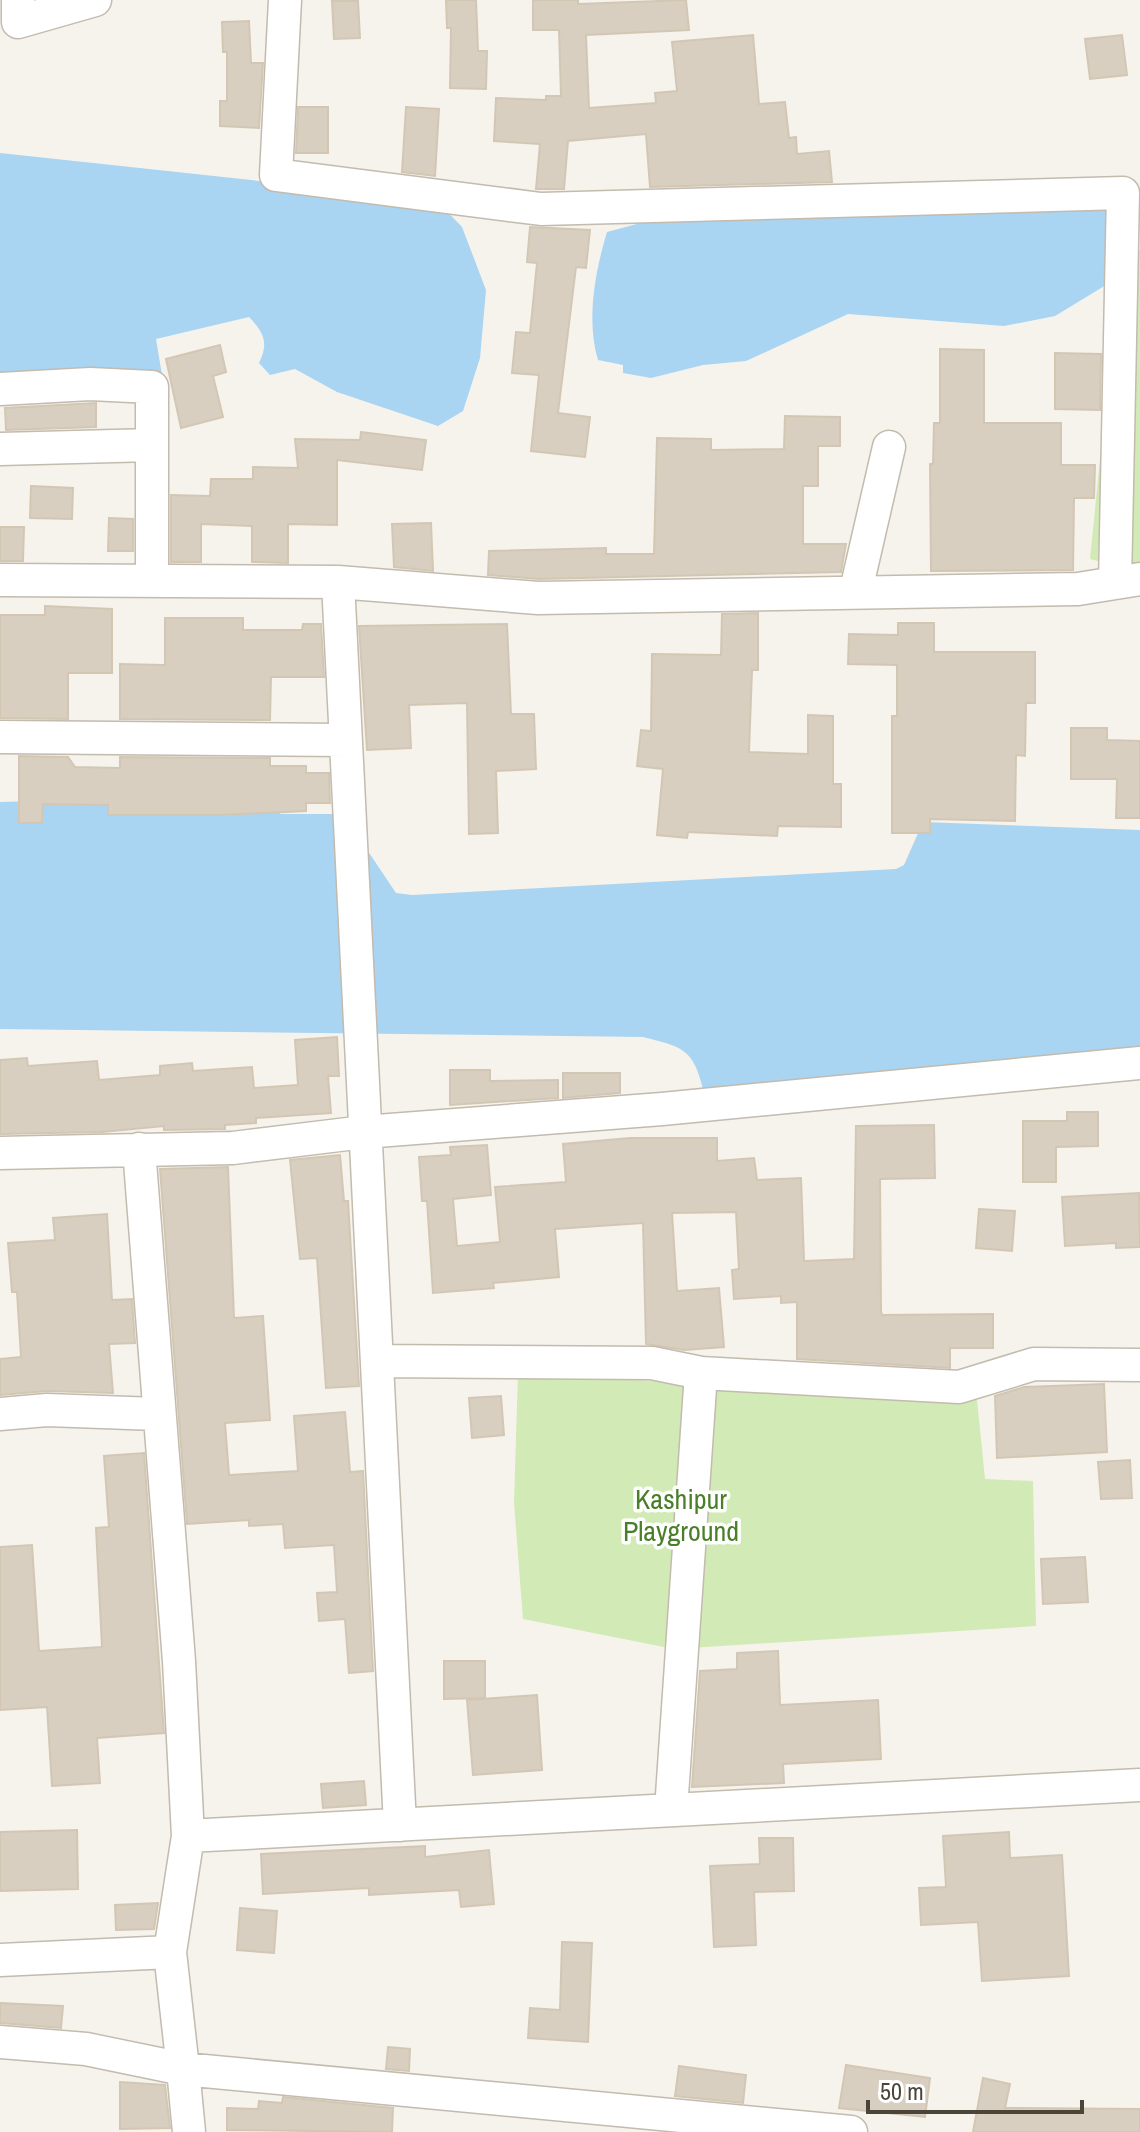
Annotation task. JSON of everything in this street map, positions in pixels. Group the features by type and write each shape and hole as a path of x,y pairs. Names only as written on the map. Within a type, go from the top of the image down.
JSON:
{"street":[{"path":"18,0 18,22 95,0"},
{"path":"0,580 338,582 538,598 856,590 1078,589 1127,581 1123,193 541,209 276,175 285,0"},
{"path":"0,389 90,384 152,387 152,579"},
{"path":"0,449 152,445"},
{"path":"856,590 889,447"},
{"path":"338,582 400,1825"},
{"path":"0,737 345,740"},
{"path":"0,1153 233,1148 364,1132 662,1109 1140,1063"},
{"path":"139,1149 157,1414 179,1661 188,1836 170,1952 189,2132"},
{"path":"377,1361 652,1363 701,1373 959,1387 1034,1364 1140,1365"},
{"path":"671,1810 701,1373"},
{"path":"0,1414 47,1410 157,1414"},
{"path":"188,1836 1140,1785"},
{"path":"0,1960 170,1952"},
{"path":"0,2042 86,2049 183,2069 851,2132"}],"green space":[{"path":"1140,250 1140,572 1090,559 1120,259"},
{"name":"Kashipur Playground","path":"518,1373 977,1400 985,1479 1033,1481 1036,1626 674,1649 523,1619 514,1503"}],"water":[{"path":"0,153 436,200 462,227 486,290 480,358 463,411 438,426 337,392 295,369 270,375 259,363 264,350 263,338 249,317 156,339 163,381 0,383"},
{"path":"1102,179 1110,218 1106,285 1055,316 1004,326 848,314 746,361 703,365 651,378 623,373 623,365 598,360 592,312 607,232 648,221"},
{"path":"278,794 280,814 343,814 396,893 412,895 896,869 904,865 923,822 1140,830 1140,1055 703,1089 695,1065 684,1051 643,1037 0,1029 0,802"}],"building":[{"path":"446,0 476,0 478,51 487,51 486,89 450,88 451,28 447,28"},
{"path":"533,0 578,0 578,4 686,0 689,30 586,35 589,108 656,103 655,93 677,91 672,42 753,35 759,104 785,102 789,138 796,137 797,154 829,151 832,182 650,187 646,134 568,141 564,189 536,189 540,144 494,141 496,98 546,100 546,96 561,96 559,30 533,30"},
{"path":"332,1 358,1 360,38 334,39"},
{"path":"249,21 251,63 263,63 259,128 220,126 220,101 227,101 227,52 223,52 222,22"},
{"path":"1122,35 1127,75 1090,79 1085,39"},
{"path":"298,107 328,107 328,153 296,153"},
{"path":"406,107 439,109 435,176 402,172"},
{"path":"530,227 590,230 586,268 576,267 558,413 590,417 585,457 531,451 539,375 512,373 516,332 530,333 537,263 527,262"},
{"path":"220,345 226,372 213,376 223,417 181,428 166,359"},
{"path":"940,349 984,350 984,423 1061,423 1061,465 1095,465 1094,498 1074,498 1073,570 931,571 930,464 933,464 934,423 940,423"},
{"path":"1055,353 1101,354 1100,410 1055,409"},
{"path":"96,403 96,427 6,430 5,408"},
{"path":"785,416 840,417 840,446 818,446 818,486 803,486 803,544 846,544 841,572 539,579 488,575 489,551 606,548 606,554 654,554 657,438 711,439 711,450 784,449"},
{"path":"361,432 426,440 422,470 337,460 337,525 288,524 288,563 252,562 252,526 201,524 201,562 171,562 171,495 210,496 211,479 253,479 253,467 298,468 295,439 360,440"},
{"path":"31,486 73,488 72,519 30,518"},
{"path":"109,518 133,519 133,551 108,551"},
{"path":"431,523 433,571 394,567 392,524"},
{"path":"0,527 24,527 23,561 0,561"},
{"path":"45,606 112,609 112,673 68,673 68,719 0,718 0,615 45,615"},
{"path":"758,613 758,670 752,670 749,752 808,754 808,715 833,716 833,784 841,784 841,827 778,826 777,836 688,832 687,838 657,835 663,769 637,766 641,730 651,731 652,654 721,655 722,614"},
{"path":"165,618 243,618 243,630 302,630 303,624 321,624 324,677 271,677 270,720 120,719 120,664 165,665"},
{"path":"898,623 934,623 934,652 1035,652 1035,703 1026,703 1025,756 1016,755 1015,821 930,819 930,833 892,833 892,716 897,716 897,665 848,664 849,634 898,635"},
{"path":"507,624 511,714 534,714 536,769 496,771 498,833 469,834 467,703 409,705 411,748 367,750 359,626"},
{"path":"1071,728 1107,728 1107,740 1140,741 1140,818 1116,818 1117,779 1071,779"},
{"path":"19,756 68,757 75,767 120,768 120,757 270,758 270,766 306,766 306,773 329,773 330,803 306,803 306,811 219,815 108,815 108,805 43,804 42,823 19,823"},
{"path":"337,1037 339,1076 328,1076 331,1113 256,1118 256,1123 225,1125 225,1129 164,1130 164,1126 102,1132 0,1134 0,1060 27,1058 28,1066 97,1061 99,1080 160,1075 160,1066 192,1063 193,1071 252,1067 254,1088 298,1085 295,1040"},
{"path":"450,1070 490,1070 490,1081 558,1080 558,1098 450,1105"},
{"path":"563,1073 620,1073 620,1093 563,1098"},
{"path":"1067,1112 1098,1112 1098,1146 1056,1147 1056,1182 1023,1182 1023,1121 1067,1121"},
{"path":"934,1125 935,1178 880,1179 881,1311 882,1315 993,1314 993,1348 950,1348 950,1368 797,1359 797,1302 781,1303 781,1296 734,1299 732,1270 739,1269 736,1212 672,1213 677,1291 719,1288 724,1347 684,1350 646,1344 643,1223 555,1229 559,1277 493,1283 494,1288 433,1293 427,1201 422,1201 419,1157 451,1155 450,1147 487,1145 491,1195 453,1199 457,1246 500,1242 495,1187 566,1182 563,1144 630,1138 717,1138 717,1161 754,1158 757,1180 801,1178 804,1261 854,1259 856,1126"},
{"path":"340,1155 344,1201 348,1201 359,1386 326,1388 317,1258 300,1259 290,1160"},
{"path":"228,1167 234,1318 263,1316 270,1420 225,1423 229,1475 298,1471 294,1416 345,1412 350,1472 363,1471 373,1671 349,1673 345,1619 319,1621 317,1593 337,1592 334,1545 285,1548 283,1524 249,1526 249,1520 187,1524 160,1169"},
{"path":"1139,1193 1140,1247 1116,1248 1116,1243 1065,1246 1062,1197"},
{"path":"979,1209 1015,1211 1012,1251 976,1248"},
{"path":"107,1214 112,1300 132,1299 135,1343 109,1344 113,1393 48,1391 0,1395 0,1359 21,1357 17,1292 12,1292 8,1243 55,1240 53,1218"},
{"path":"1104,1384 1107,1452 997,1458 995,1396 1024,1387"},
{"path":"501,1396 504,1435 472,1438 469,1398"},
{"path":"144,1453 164,1733 97,1738 100,1783 52,1786 47,1707 0,1710 0,1547 32,1545 39,1651 102,1647 96,1528 109,1527 104,1456"},
{"path":"1130,1460 1132,1498 1101,1499 1098,1462"},
{"path":"1085,1557 1088,1602 1043,1604 1041,1559"},
{"path":"778,1651 780,1705 878,1700 881,1759 783,1764 784,1783 692,1787 700,1671 737,1669 737,1653"},
{"path":"444,1661 485,1661 485,1698 444,1699"},
{"path":"537,1695 542,1770 473,1775 467,1700"},
{"path":"364,1781 366,1805 323,1808 321,1784"},
{"path":"77,1830 78,1889 0,1891 0,1832"},
{"path":"1009,1832 1010,1858 1062,1855 1069,1976 982,1981 978,1922 921,1925 919,1888 946,1887 943,1836"},
{"path":"759,1838 793,1838 794,1891 754,1892 756,1945 714,1947 710,1866 760,1864"},
{"path":"425,1846 425,1857 489,1850 494,1904 461,1907 459,1890 369,1895 369,1888 263,1894 261,1854"},
{"path":"158,1903 154,1929 116,1930 115,1905"},
{"path":"240,1908 277,1911 274,1953 237,1950"},
{"path":"562,1942 592,1943 588,2042 528,2038 530,2008 560,2010"},
{"path":"0,2003 63,2006 61,2028 0,2023"},
{"path":"388,2047 410,2049 409,2071 386,2069"},
{"path":"846,2065 930,2078 925,2117 839,2108"},
{"path":"679,2066 746,2075 743,2103 675,2096"},
{"path":"983,2078 1010,2084 1005,2108 1140,2109 1140,2132 973,2132"},
{"path":"120,2082 165,2085 170,2128 120,2129"},
{"path":"283,2097 393,2108 392,2132 227,2130 227,2108 258,2109 259,2101 282,2103"}]}
